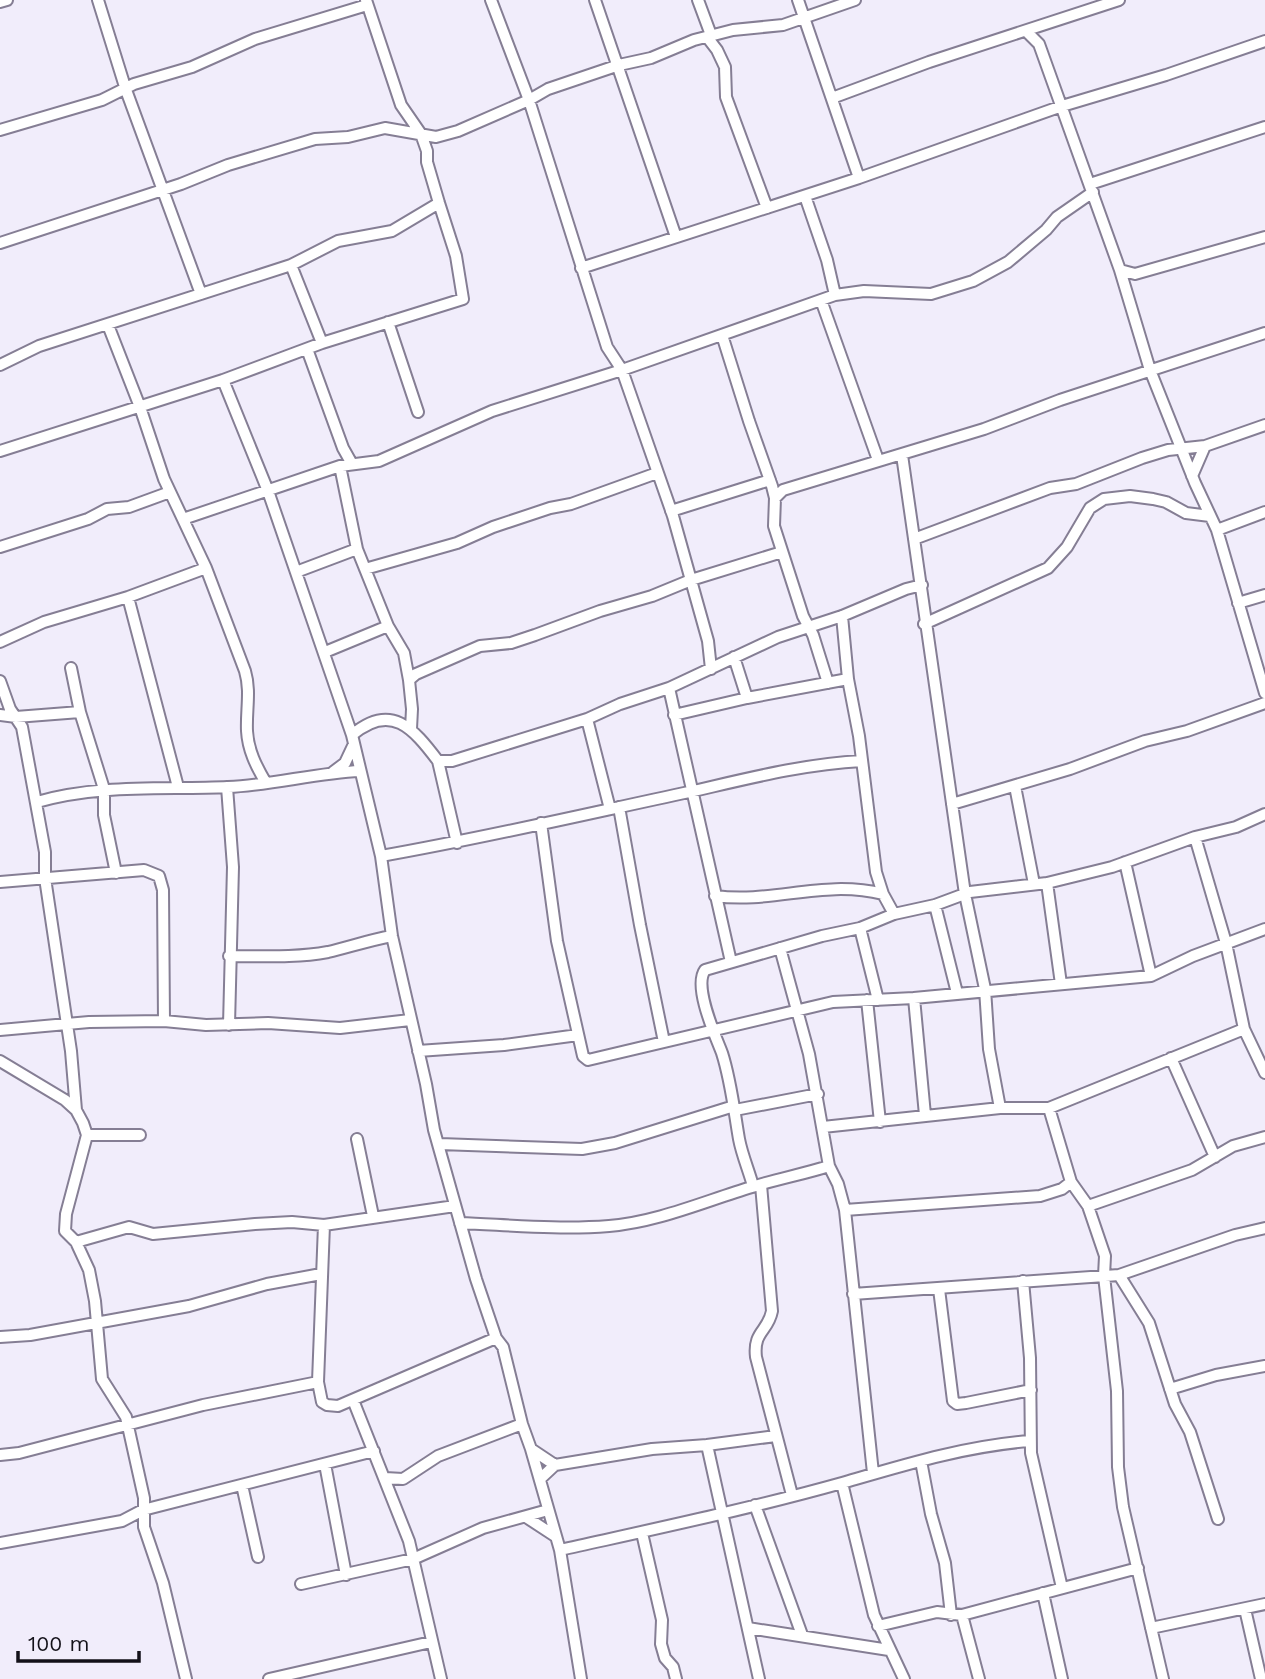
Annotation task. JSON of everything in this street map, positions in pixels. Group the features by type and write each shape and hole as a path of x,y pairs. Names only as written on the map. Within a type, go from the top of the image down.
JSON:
{"street":[{"path":"0,2 7,0"},
{"path":"98,0 126,90 201,294"},
{"path":"491,0 529,100 607,346 622,370 671,512 708,641 711,668"},
{"path":"595,0 676,237"},
{"path":"698,0 709,36 725,66 726,96 767,208"},
{"path":"798,0 859,178"},
{"path":"0,243 228,165 315,139 348,137 384,128 436,136 458,131 548,89 619,65 651,58 683,44 733,30 783,25 855,0"},
{"path":"832,98 929,62 1119,0"},
{"path":"0,130 102,100 142,81 192,67 255,39 366,2 401,105 421,134 456,256 463,299 322,343 223,380 0,451"},
{"path":"1039,44 1045,24"},
{"path":"1027,32 1039,44 1120,270 1150,370 1192,477 1217,530 1264,700 1265,715"},
{"path":"581,268 806,196 1062,106 1166,75 1265,40"},
{"path":"183,519 346,465 379,461 492,411 622,370 835,295 864,290 931,293 973,281 1008,262 1092,188 1265,127"},
{"path":"806,196 827,260 835,295"},
{"path":"0,365 39,346 291,265 338,241 391,231 439,203"},
{"path":"1120,270 1135,274 1265,237"},
{"path":"291,265 322,343"},
{"path":"1125,287 1135,274"},
{"path":"821,300 878,460"},
{"path":"388,322 418,412"},
{"path":"108,326 170,492 206,568 249,684 247,734 251,754 266,783"},
{"path":"671,512 775,489 902,455 1265,333"},
{"path":"722,335 775,489 774,526 828,683"},
{"path":"307,349 343,448 358,549 387,626 404,653 412,709 411,729"},
{"path":"223,380 268,491 353,740 381,856 392,936 434,1130 476,1279 496,1338 503,1347 522,1424 560,1550 581,1679"},
{"path":"914,539 1050,488 1076,484 1142,458 1181,448 1205,446 1265,425"},
{"path":"1192,477 1205,446"},
{"path":"902,455 922,585 924,624 965,894 985,989 989,1049 999,1108"},
{"path":"365,569 457,543 510,521 550,508 571,505 657,473"},
{"path":"0,547 88,519 107,509 130,507 170,492"},
{"path":"924,624 1048,568 1067,547 1090,508 1104,499 1130,496 1153,499 1166,502 1186,513 1210,516"},
{"path":"1217,530 1265,512"},
{"path":"296,572 358,549"},
{"path":"409,680 480,646 511,643 782,551"},
{"path":"0,642 44,622 128,597 206,568"},
{"path":"438,761 452,761 587,719 620,704 669,688 807,626 842,616 922,585"},
{"path":"1238,603 1265,595"},
{"path":"128,597 178,787"},
{"path":"842,616 848,679 876,872 883,894 894,914"},
{"path":"325,652 387,626"},
{"path":"708,641 730,659 747,698"},
{"path":"71,668 80,712 104,789 104,815 116,873"},
{"path":"674,715 848,679"},
{"path":"0,681 2,701 22,727 37,802 71,1051 76,1110"},
{"path":"669,688 731,962"},
{"path":"952,804 1089,762 1145,741 1186,731 1264,700"},
{"path":"398,720 412,709"},
{"path":"0,715 16,717 80,712"},
{"path":"333,772 345,763 353,740 364,725 384,719 398,720 411,729 438,761 457,843"},
{"path":"587,719 615,808 664,1042"},
{"path":"443,778 452,761"},
{"path":"381,856 457,843 768,774 862,761"},
{"path":"37,802 60,794 104,789 227,787 333,772 360,771"},
{"path":"1015,786 1034,884"},
{"path":"227,787 233,867 229,1025"},
{"path":"792,1495 754,1344 772,1311 757,1186 740,1141 723,1056 703,998 701,975 705,970 731,962 860,928 894,914 935,905 965,894 1047,883 1125,862 1195,837 1236,827 1265,814"},
{"path":"541,823 558,941 583,1055 588,1060 833,1003 1152,976 1265,929"},
{"path":"1195,837 1226,943 1244,1029 1264,1066"},
{"path":"1125,862 1152,976"},
{"path":"0,882 144,870 159,876 163,890 164,1021"},
{"path":"1047,883 1061,984"},
{"path":"715,896 751,899 791,892 849,888 883,894"},
{"path":"935,905 957,993"},
{"path":"860,928 872,1000 880,1122"},
{"path":"229,956 301,956 392,936"},
{"path":"780,948 818,1094 829,1166 838,1184 845,1210 873,1473"},
{"path":"914,998 925,1115"},
{"path":"0,1030 67,1024 164,1021 206,1025 268,1023 340,1028 410,1020"},
{"path":"823,1127 999,1108 1049,1108 1244,1029"},
{"path":"418,1051 517,1044 578,1035"},
{"path":"1171,1058 1215,1157"},
{"path":"0,1061 65,1100 76,1110 87,1135 64,1224 65,1231 76,1242 89,1270 95,1301 102,1379 127,1424 144,1498 144,1527 163,1583 186,1679"},
{"path":"440,1144 582,1149 615,1143 735,1108 818,1094"},
{"path":"1049,1108 1071,1182 1088,1206 1105,1256 1104,1276 1117,1391 1118,1467 1123,1507 1163,1679"},
{"path":"87,1135 140,1135"},
{"path":"1088,1206 1182,1174 1233,1146 1265,1137"},
{"path":"357,1139 373,1216"},
{"path":"460,1223 551,1228 626,1224 829,1166"},
{"path":"845,1210 1040,1196 1062,1189 1071,1182"},
{"path":"76,1242 129,1227 153,1234 292,1222 324,1225 455,1206"},
{"path":"324,1225 318,1382 322,1402 338,1406 496,1338"},
{"path":"853,1294 1119,1275 1235,1235 1265,1228"},
{"path":"0,1337 30,1335 189,1306 267,1284 321,1274"},
{"path":"1119,1275 1149,1323 1170,1389 1190,1432 1218,1519"},
{"path":"1023,1281 1031,1390 1030,1441 1062,1588"},
{"path":"939,1289 953,1401 957,1404 966,1403 1031,1390"},
{"path":"1170,1389 1216,1375 1265,1366"},
{"path":"0,1455 19,1453 127,1424 318,1382"},
{"path":"353,1400 414,1559 441,1679"},
{"path":"385,1478 403,1479 438,1456 522,1424"},
{"path":"540,1479 555,1465 652,1449 776,1436"},
{"path":"560,1550 642,1533 974,1448 1030,1441"},
{"path":"707,1445 759,1679"},
{"path":"531,1449 555,1465"},
{"path":"0,1543 113,1523 143,1510 374,1451"},
{"path":"921,1461 956,1615 979,1679"},
{"path":"325,1464 346,1575"},
{"path":"842,1483 878,1626 904,1679"},
{"path":"242,1485 258,1557"},
{"path":"755,1505 802,1635"},
{"path":"302,1584 414,1559 483,1528 548,1510"},
{"path":"526,1517 555,1536"},
{"path":"642,1533 661,1611 661,1644 676,1679"},
{"path":"878,1626 937,1612 956,1615 1138,1567"},
{"path":"1043,1593 1062,1679"},
{"path":"1151,1628 1265,1604"},
{"path":"1245,1609 1261,1679"},
{"path":"748,1628 889,1650"},
{"path":"269,1679 431,1642"}]}
